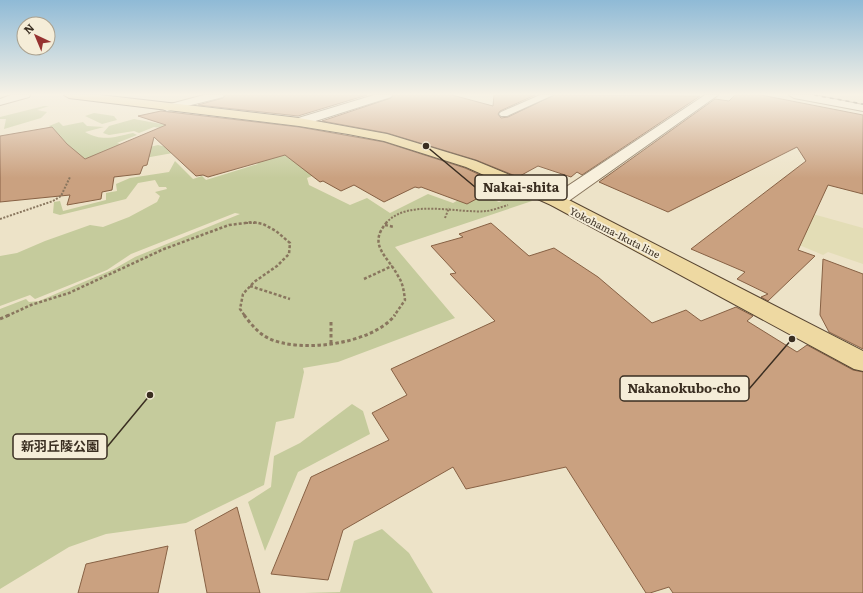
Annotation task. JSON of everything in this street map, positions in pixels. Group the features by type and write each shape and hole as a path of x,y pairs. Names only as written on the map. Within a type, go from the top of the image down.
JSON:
{"main road":[{"name":"Yokohama-Ikuta line","path":"302,123 356,132 420,148 478,167 550,198 863,362"}],"street":[{"path":"550,198 670,123"}],"path":[{"path":"0,219 53,201 61,196 70,177"},
{"path":"0,319 31,305 69,293 164,248 214,230 242,223 253,222 263,224 276,230 290,243 289,254 277,266 250,286 243,294 240,309 253,327 272,340 300,345 331,343 366,336 388,323 405,300 404,286 378,245 379,231 391,219 410,211 426,208 489,211 550,198"},
{"path":"445,218 449,208"},
{"path":"384,225 394,228"},
{"path":"126,266 129,270"},
{"path":"364,279 392,266"},
{"path":"250,286 290,298"},
{"path":"331,322 331,343"}],"shaded area":[{"path":"802,211 863,228 863,264 828,252 823,255 780,237"}],"green space":[{"path":"5,123 25,123 4,129"},
{"path":"57,123 63,126 84,123 87,126 104,127 85,132 97,137 109,138 133,133 137,135 117,143 141,149 158,145 184,151 139,159 111,156 26,163 53,130 49,126"},
{"path":"121,123 161,124 182,123 181,131 154,127 139,133 134,131 109,135 103,133 109,126"},
{"path":"273,147 340,165 307,178 309,185 350,205 367,198 390,213 428,194 453,203 474,192 499,202 517,195 532,201 395,247 455,318 338,362 303,368 304,372 294,418 276,422 264,485 186,523 106,534 69,547 0,589 0,309 26,299 29,302 39,301 114,269 135,257 240,214 235,213 131,254 107,270 35,299 30,295 0,306 0,256 17,253 90,225 103,227 129,217 157,202 160,196 155,192 167,189 166,187 159,187 155,180 138,183 126,199 60,215 53,213 54,202 60,201 63,211 106,200 106,193 117,191 116,184 130,178 169,172 175,161 193,179 202,176 206,180 258,164 252,160"},
{"path":"352,404 363,411 370,434 298,472 265,551 248,502 271,487 274,456 300,443"},
{"path":"382,529 409,553 433,593 304,593 340,592 354,541"}],"building":[{"path":"159,123 262,123 299,127 384,142 465,168 502,185 467,204 421,187 415,187 384,202 354,185 341,191 323,181 320,182 285,155 208,177 203,175 196,176 154,137 147,165 143,166 140,174 114,177 112,190 102,192 101,199 67,205 70,195 0,202 0,136 52,127 67,144 85,159 166,125"},
{"path":"331,123 660,123 582,175 577,172 571,177 538,166 518,177 476,160 387,133"},
{"path":"682,123 863,123 863,194 828,185 798,250 815,256 768,301 761,297 768,294 737,279 745,272 691,249 806,161 797,147 668,212 599,182"},
{"path":"491,223 529,256 554,248 598,277 652,323 686,310 701,321 736,307 753,316 747,321 797,352 807,345 853,370 863,372 863,593 673,593 669,587 646,593 566,467 466,489 453,467 343,530 328,580 271,574 311,477 389,440 372,413 407,395 391,369 495,321 450,274 456,273 431,246 463,237 459,234"},
{"path":"823,259 863,274 863,349 829,332 820,315"},
{"path":"237,507 260,593 207,593 195,530"},
{"path":"168,546 158,593 78,593 86,564"}],"place":[{"name":"Nakai-shita","path":"426,146"},
{"name":"Nakanokubo-cho","path":"792,339"},
{"name":"新羽丘陵公園","path":"150,395"}]}
